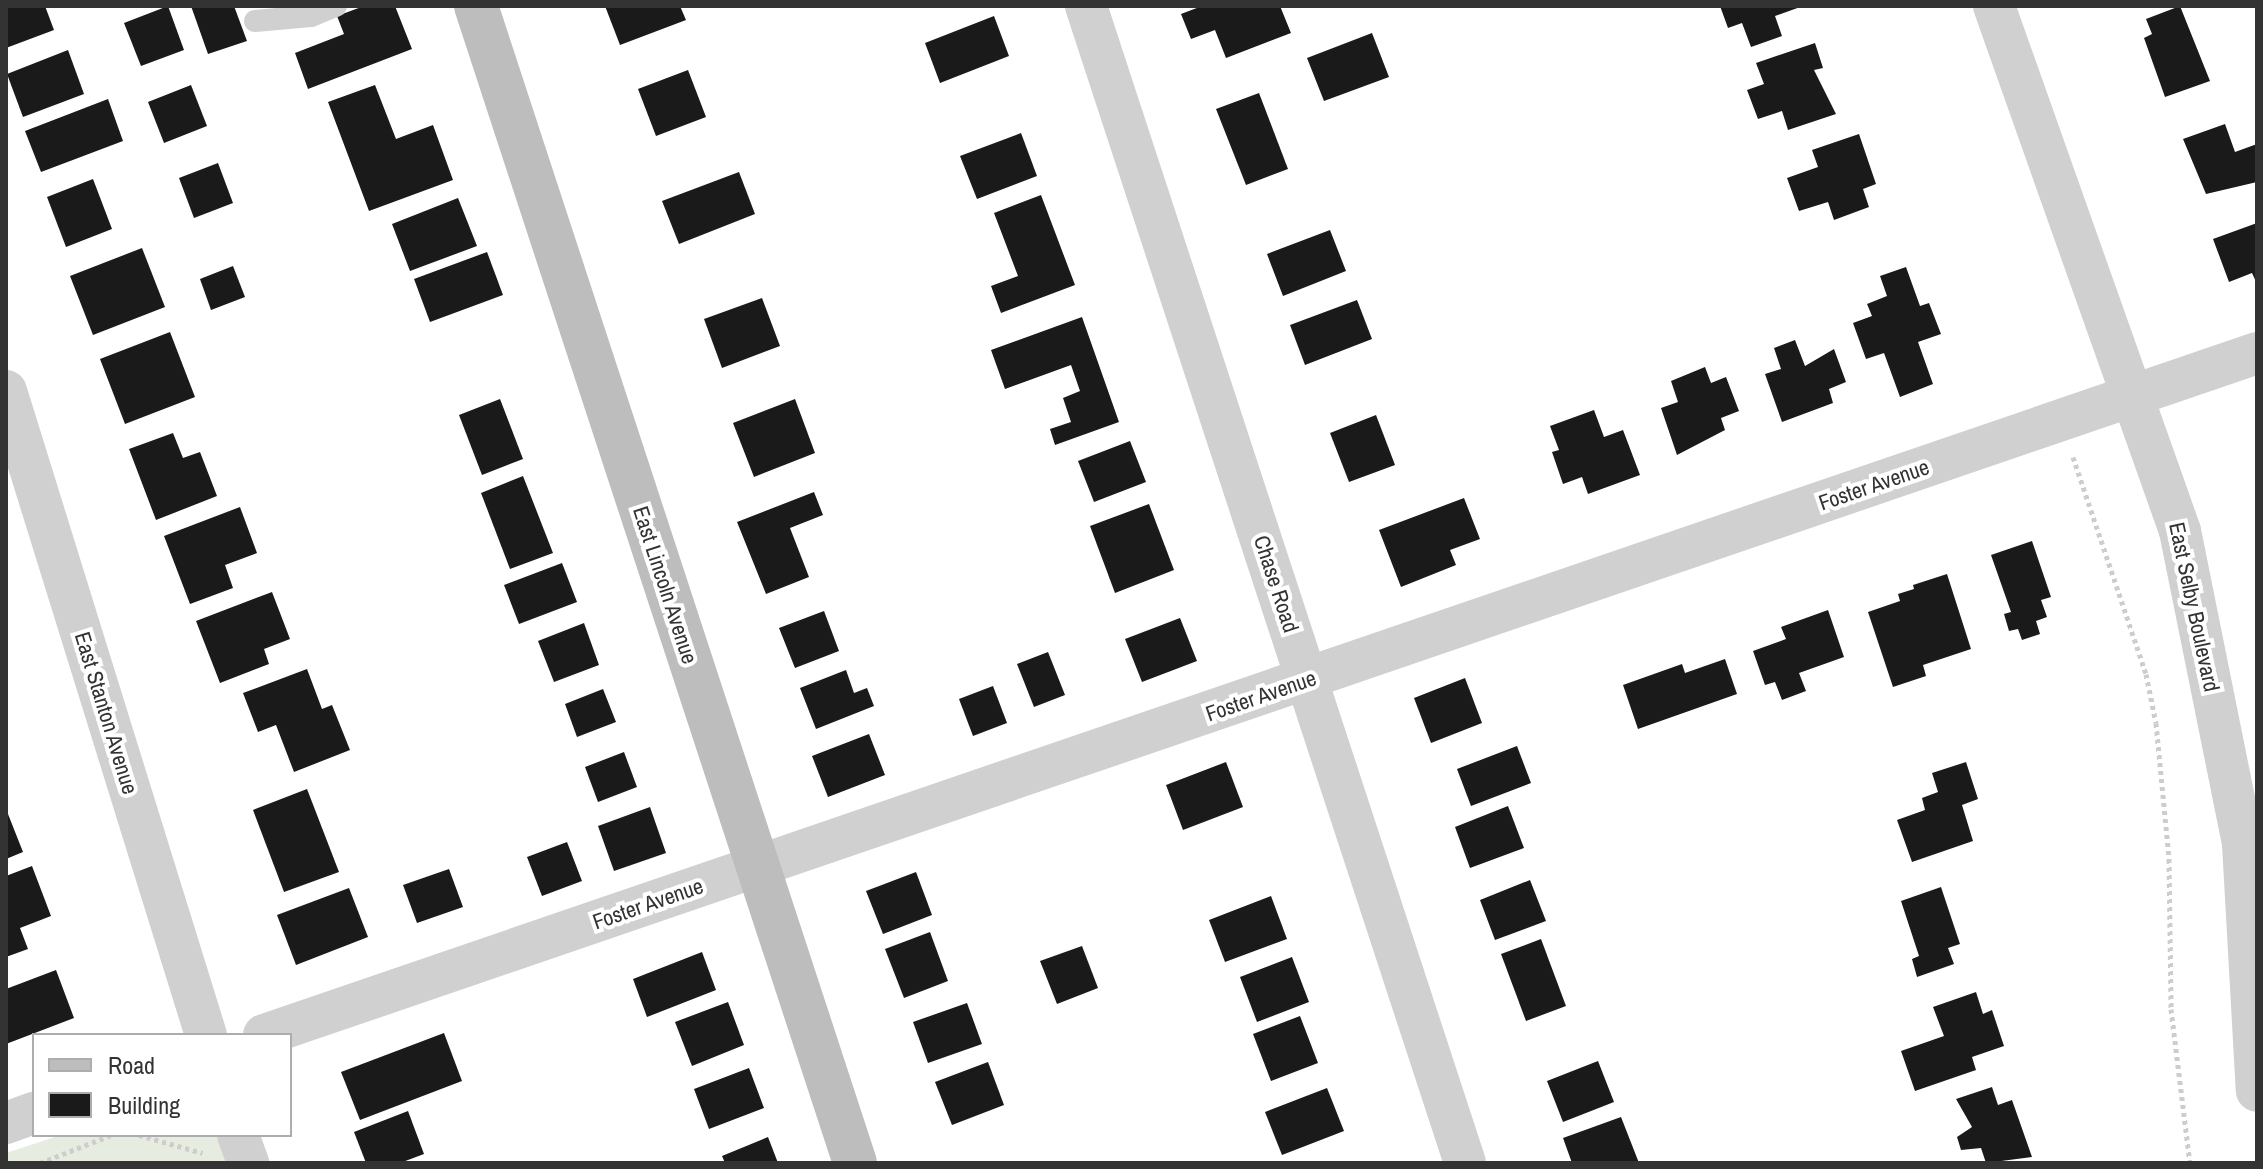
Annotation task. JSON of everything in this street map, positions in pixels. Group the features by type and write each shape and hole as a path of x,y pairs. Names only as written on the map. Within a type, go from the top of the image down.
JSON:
{"main road":[{"name":"East Lincoln Avenue","path":"476,6 855,1163"}],"street":[{"name":"Chase Road","path":"1086,6 1465,1163"},
{"name":"East Selby Boulevard","path":"1994,6 2180,531 2243,844 2257,1091"},
{"name":"Foster Avenue","path":"270,1033 2257,353"},
{"name":"East Stanton Avenue","path":"6,391 205,1033"},
{"path":"6,1123 32,1114"},
{"path":"239,1137 248,1163"}],"lane":[{"path":"255,21 311,16 336,6"}],"path":[{"path":"2070,444 2146,674 2156,723 2169,859 2171,1009 2190,1163"},
{"path":"40,1163 106,1137"},
{"path":"146,1137 200,1153"}],"shaded area":[{"path":"55,1137 218,1137 226,1163 6,1163 6,1153"}],"building":[{"path":"6,6 45,6 54,30 6,48"},
{"path":"168,6 184,50 141,66 124,23"},
{"path":"191,6 234,6 247,41 208,54"},
{"path":"364,6 395,6 412,49 308,89 295,53 344,34 337,16"},
{"path":"605,6 680,6 686,20 620,45"},
{"path":"1202,6 1280,6 1291,33 1226,58 1215,30 1191,39 1181,14"},
{"path":"1720,6 1803,6 1775,16 1782,36 1751,47 1742,23 1728,28"},
{"path":"2180,6 2210,81 2165,97 2144,38 2152,34 2146,19"},
{"path":"994,16 1009,56 940,83 925,43"},
{"path":"1372,33 1389,77 1324,101 1307,58"},
{"path":"1815,43 1823,68 1814,70 1836,114 1788,130 1782,111 1758,119 1747,90 1764,84 1756,63"},
{"path":"68,50 84,94 23,117 7,74"},
{"path":"688,70 706,117 656,136 638,89"},
{"path":"191,85 207,126 164,143 148,102"},
{"path":"375,85 396,139 433,125 453,180 369,211 328,102"},
{"path":"1259,93 1288,169 1246,185 1216,109"},
{"path":"108,99 123,141 41,172 25,131"},
{"path":"2225,124 2235,152 2257,144 2257,182 2206,194 2183,139"},
{"path":"1021,133 1037,176 977,199 960,156"},
{"path":"1859,134 1876,184 1863,189 1869,207 1834,220 1828,202 1799,211 1787,178 1818,167 1812,150"},
{"path":"218,163 233,203 194,218 179,178"},
{"path":"739,172 755,214 679,244 662,201"},
{"path":"93,179 112,229 66,247 47,197"},
{"path":"1041,195 1075,285 1001,313 991,286 1018,276 994,213"},
{"path":"458,198 477,246 410,271 392,224"},
{"path":"2257,223 2257,284 2252,273 2229,282 2213,239"},
{"path":"1330,230 1346,271 1283,296 1267,254"},
{"path":"142,248 165,307 93,335 70,276"},
{"path":"487,252 503,295 430,322 414,279"},
{"path":"233,266 245,297 211,310 200,279"},
{"path":"1906,267 1920,306 1929,303 1941,334 1918,342 1933,384 1900,397 1884,353 1866,359 1853,323 1872,316 1867,304 1887,296 1880,276"},
{"path":"762,298 780,346 722,368 704,319"},
{"path":"1357,300 1372,339 1305,365 1290,325"},
{"path":"1082,317 1119,422 1055,445 1050,429 1071,422 1063,398 1080,391 1071,365 1005,389 991,350"},
{"path":"170,332 195,397 125,424 100,359"},
{"path":"1795,340 1805,366 1834,349 1846,382 1829,389 1833,403 1782,422 1765,374 1781,369 1774,348"},
{"path":"1705,367 1711,383 1726,377 1739,411 1721,418 1725,430 1677,455 1661,408 1678,402 1671,381"},
{"path":"500,399 523,459 482,475 459,415"},
{"path":"795,399 815,453 754,477 733,423"},
{"path":"1594,410 1604,437 1623,430 1640,475 1588,494 1582,477 1563,484 1552,452 1559,450 1550,426"},
{"path":"1376,415 1395,465 1349,482 1330,433"},
{"path":"173,433 183,458 200,452 217,496 156,520 129,449"},
{"path":"1130,441 1146,482 1094,502 1078,461"},
{"path":"523,476 553,553 510,569 481,493"},
{"path":"814,492 823,515 790,528 809,577 766,594 737,522"},
{"path":"1464,498 1480,539 1450,550 1456,565 1401,587 1379,530"},
{"path":"1149,504 1174,570 1115,593 1090,526"},
{"path":"240,507 257,553 225,565 233,588 190,604 164,536"},
{"path":"2032,541 2051,597 2041,600 2047,617 2036,621 2040,634 2022,640 2018,629 2009,631 2004,614 2011,612 1991,555"},
{"path":"562,563 577,602 519,624 504,585"},
{"path":"1947,574 1971,649 1923,665 1926,676 1893,687 1868,612 1900,601 1898,594 1914,589 1913,585"},
{"path":"272,592 290,639 264,649 269,664 220,683 196,621"},
{"path":"1828,610 1844,657 1799,673 1806,691 1782,700 1775,682 1765,685 1753,651 1786,639 1781,627"},
{"path":"824,611 839,651 795,668 779,628"},
{"path":"1180,618 1197,661 1142,682 1125,639"},
{"path":"584,623 599,665 554,682 538,641"},
{"path":"1048,652 1065,695 1034,707 1017,664"},
{"path":"1725,659 1737,694 1638,729 1623,685 1682,664 1685,673"},
{"path":"307,669 322,709 332,705 350,750 294,772 276,725 258,732 243,693"},
{"path":"846,670 854,693 867,688 874,706 816,729 800,688"},
{"path":"1465,678 1482,723 1431,743 1414,698"},
{"path":"993,686 1007,723 973,736 959,699"},
{"path":"603,689 616,722 577,737 565,704"},
{"path":"869,734 885,775 828,797 812,756"},
{"path":"1517,746 1531,783 1471,806 1457,769"},
{"path":"624,752 637,787 598,802 585,767"},
{"path":"1226,762 1243,807 1183,830 1166,785"},
{"path":"1966,762 1978,799 1962,805 1973,841 1912,862 1897,820 1925,810 1922,798 1938,792 1932,773"},
{"path":"307,789 339,872 284,892 253,810"},
{"path":"1508,806 1524,848 1470,868 1455,827"},
{"path":"650,807 666,853 614,871 598,826"},
{"path":"6,809 23,852 6,859"},
{"path":"567,842 582,881 542,896 527,857"},
{"path":"32,866 51,916 20,928 28,949 6,957 6,876"},
{"path":"449,869 463,907 417,923 403,885"},
{"path":"916,872 932,915 883,934 866,891"},
{"path":"1530,880 1546,921 1495,940 1480,900"},
{"path":"1941,887 1960,944 1948,948 1954,964 1917,977 1912,959 1919,956 1901,901"},
{"path":"349,888 368,937 296,965 277,915"},
{"path":"1271,896 1287,939 1225,962 1209,920"},
{"path":"930,932 948,981 904,998 885,949"},
{"path":"1541,939 1566,1006 1526,1021 1501,954"},
{"path":"1082,946 1098,988 1057,1004 1040,961"},
{"path":"702,952 716,990 647,1017 633,979"},
{"path":"1292,957 1309,1002 1257,1022 1240,977"},
{"path":"56,970 74,1018 6,1044 6,989"},
{"path":"1976,992 1983,1014 1992,1010 2004,1046 1972,1057 1976,1070 1915,1091 1901,1051 1944,1036 1933,1007"},
{"path":"728,1002 744,1045 692,1066 675,1022"},
{"path":"967,1003 982,1044 928,1063 913,1022"},
{"path":"1300,1016 1318,1063 1271,1081 1253,1034"},
{"path":"444,1033 462,1081 360,1120 341,1072"},
{"path":"1598,1061 1614,1102 1563,1122 1547,1081"},
{"path":"988,1062 1004,1105 952,1125 935,1082"},
{"path":"749,1068 764,1108 709,1129 694,1089"},
{"path":"1992,1087 1998,1105 2012,1100 2032,1157 1986,1163 1981,1148 1961,1150 1957,1137 1972,1127 1956,1099"},
{"path":"1327,1088 1344,1131 1282,1155 1265,1112"},
{"path":"408,1111 424,1154 400,1163 366,1163 354,1132"},
{"path":"1621,1117 1639,1163 1572,1163 1563,1138"},
{"path":"768,1137 778,1163 725,1163 722,1156"}]}
